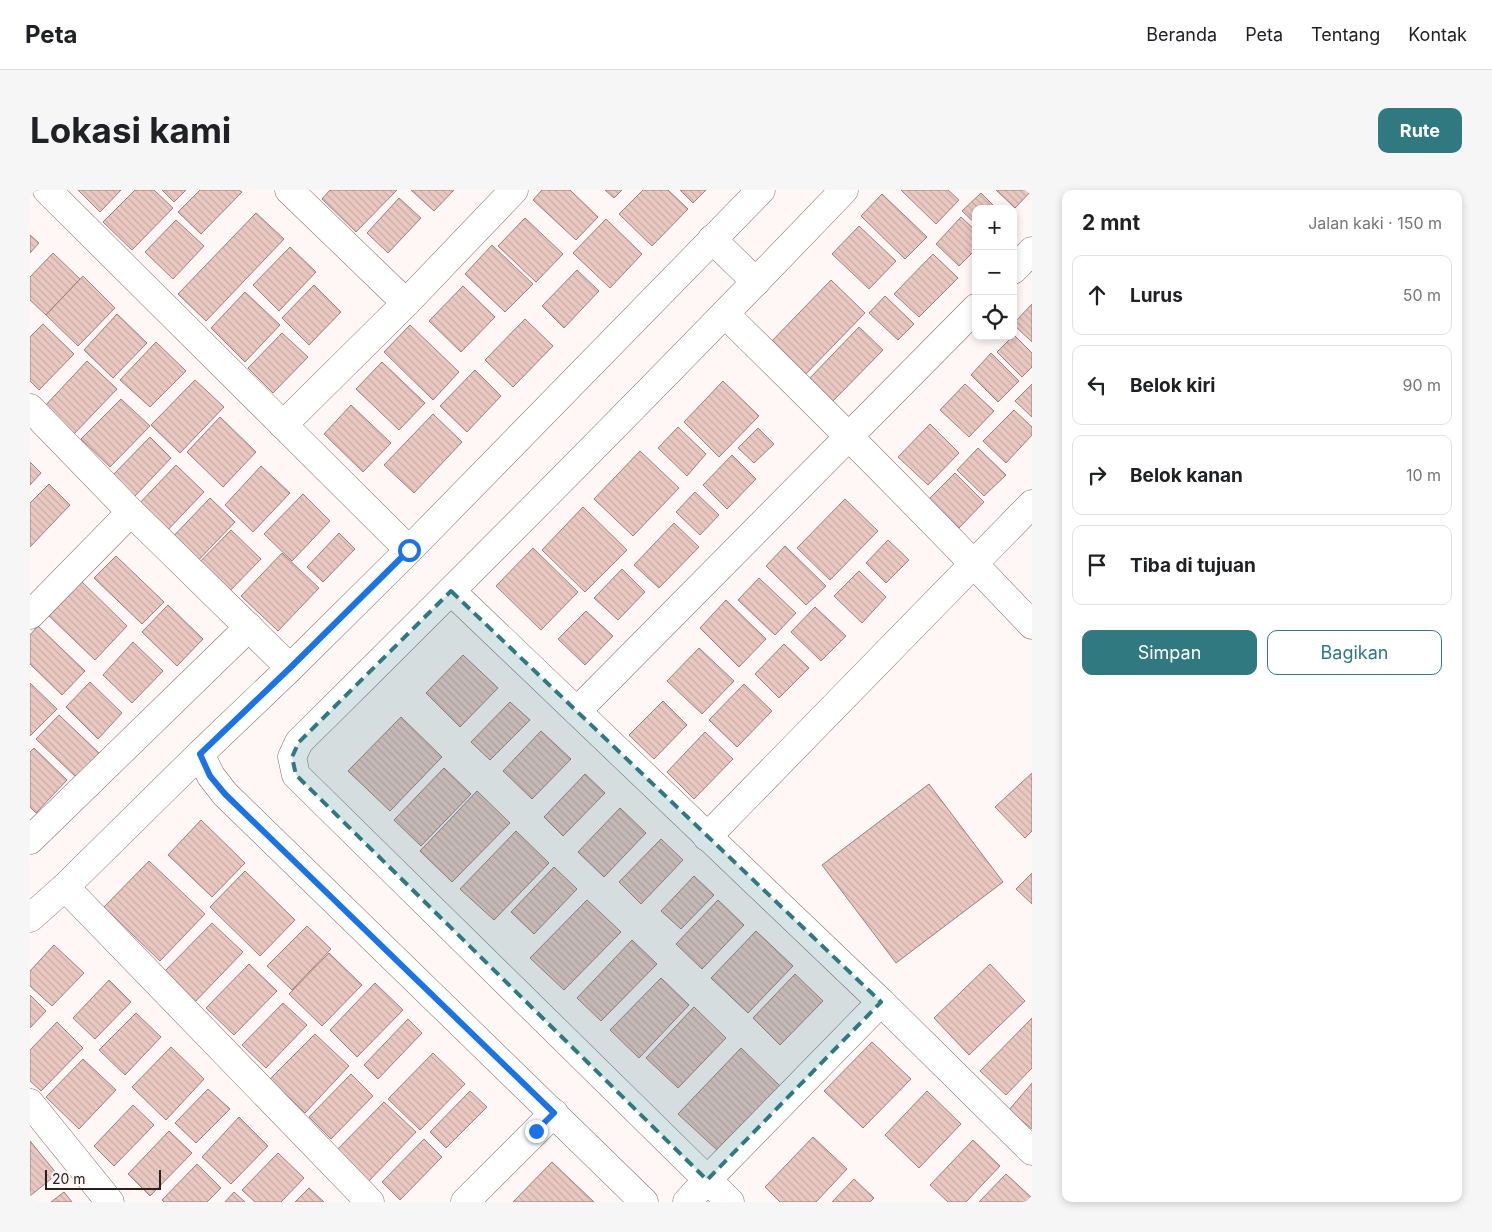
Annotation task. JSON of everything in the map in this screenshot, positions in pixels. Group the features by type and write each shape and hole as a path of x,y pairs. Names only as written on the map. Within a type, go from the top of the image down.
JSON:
{"street":[{"path":"47,190 409,550"},
{"path":"289,190 406,303"},
{"path":"283,425 406,303 514,190"},
{"path":"30,918 65,887 409,550 761,190"},
{"path":"730,1202 296,775 292,757 299,742 725,314 844,190"},
{"path":"712,239 756,282"},
{"path":"1017,266 1032,251"},
{"path":"577,711 972,312"},
{"path":"725,314 850,435 1032,626"},
{"path":"30,408 131,512 290,668"},
{"path":"707,837 1032,504"},
{"path":"30,615 131,512"},
{"path":"451,591 881,1002 1032,1151"},
{"path":"30,840 249,627"},
{"path":"200,754 210,776 225,794 644,1202"},
{"path":"65,887 370,1202"},
{"path":"687,1202 881,1002"},
{"path":"30,1103 110,1202"},
{"path":"465,1202 554,1113"}],"highlighted area":[{"path":"451,591 881,1002 707,1180 296,775 292,757 299,742"}],"building":[{"path":"78,190 121,190 100,212"},
{"path":"135,190 154,190 173,208 132,250 103,222"},
{"path":"162,190 186,190 174,202"},
{"path":"200,190 239,190 242,192 201,234 178,212"},
{"path":"330,190 397,190 356,232 322,199"},
{"path":"411,190 454,190 434,211"},
{"path":"542,190 570,190 598,217 576,240 533,200"},
{"path":"605,190 622,190 614,198"},
{"path":"643,190 668,190 688,209 652,246 619,214"},
{"path":"680,190 706,190 693,203"},
{"path":"901,190 948,190 959,200 936,224"},
{"path":"996,190 1032,190 1017,206 1012,205"},
{"path":"981,193 993,205 972,205 972,220 962,211"},
{"path":"882,194 927,237 905,259 861,216"},
{"path":"399,198 421,218 388,253 367,233"},
{"path":"256,213 284,239 206,321 178,294"},
{"path":"961,217 972,227 972,253 959,266 936,244"},
{"path":"525,218 563,254 536,282 498,246"},
{"path":"606,219 642,254 610,288 573,253"},
{"path":"176,220 204,246 173,279 145,252"},
{"path":"859,226 896,261 869,289 832,254"},
{"path":"30,235 39,243 30,253"},
{"path":"492,245 533,284 505,312 465,274"},
{"path":"290,247 316,272 279,311 253,285"},
{"path":"53,253 80,279 46,315 30,300 30,277"},
{"path":"933,254 958,278 919,317 894,294"},
{"path":"577,270 599,291 564,328 542,306"},
{"path":"83,276 115,308 78,346 46,315"},
{"path":"831,280 865,313 802,378 768,345"},
{"path":"314,285 341,312 309,345 282,318"},
{"path":"463,286 495,317 461,352 429,321"},
{"path":"245,292 280,325 245,362 211,328"},
{"path":"885,296 914,324 898,340 869,313"},
{"path":"1032,304 1032,342 1017,328 1017,320"},
{"path":"117,314 147,343 113,378 84,350"},
{"path":"525,319 553,346 513,387 485,360"},
{"path":"43,324 74,354 39,390 30,381 30,337"},
{"path":"410,325 459,372 433,400 384,352"},
{"path":"859,327 883,350 832,402 808,380"},
{"path":"282,333 308,357 273,393 248,368"},
{"path":"1017,338 1032,353 1032,367 1022,377 997,352 1009,340 1017,340"},
{"path":"156,342 186,371 150,407 120,380"},
{"path":"991,353 1019,381 998,402 971,375"},
{"path":"87,361 117,389 72,436 43,408"},
{"path":"382,362 425,403 399,430 356,389"},
{"path":"475,370 501,396 467,432 440,406"},
{"path":"195,380 224,407 180,453 151,425"},
{"path":"723,381 759,416 719,457 684,422"},
{"path":"965,384 994,411 969,437 940,410"},
{"path":"1032,384 1032,417 1015,401"},
{"path":"121,399 150,426 110,467 81,439"},
{"path":"351,405 391,443 363,472 324,434"},
{"path":"1014,410 1032,427 1032,435 1006,463 983,441"},
{"path":"433,414 462,442 414,493 384,465"},
{"path":"220,417 256,452 223,487 187,452"},
{"path":"930,424 959,453 928,485 898,457"},
{"path":"678,427 706,454 687,476 658,448"},
{"path":"758,428 774,444 754,463 738,448"},
{"path":"150,437 171,458 134,497 112,476"},
{"path":"978,448 1006,475 984,496 957,470"},
{"path":"640,451 679,488 633,536 594,499"},
{"path":"732,455 756,479 727,509 703,485"},
{"path":"30,462 41,473 30,485"},
{"path":"176,465 204,492 163,535 135,508"},
{"path":"261,466 290,493 253,532 225,505"},
{"path":"955,473 984,502 959,528 929,499"},
{"path":"49,484 70,505 30,547 30,503"},
{"path":"695,492 719,515 700,535 676,512"},
{"path":"303,494 330,521 292,561 264,534"},
{"path":"210,498 235,522 190,569 165,545"},
{"path":"845,499 878,531 830,580 797,548"},
{"path":"583,507 627,550 585,592 542,550"},
{"path":"674,523 699,547 659,588 634,565"},
{"path":"231,530 261,559 222,599 192,570"},
{"path":"339,533 355,549 323,582 307,567"},
{"path":"888,540 909,560 886,583 866,563"},
{"path":"785,546 826,586 806,605 766,566"},
{"path":"533,548 578,592 541,630 496,586"},
{"path":"282,553 319,588 278,631 241,596"},
{"path":"116,556 164,602 142,624 94,578"},
{"path":"622,569 645,592 618,620 594,598"},
{"path":"859,571 886,597 862,623 834,596"},
{"path":"759,578 796,613 775,635 738,600"},
{"path":"79,579 127,626 95,660 46,613"},
{"path":"726,600 766,639 739,667 700,628"},
{"path":"168,605 203,639 177,666 142,632"},
{"path":"815,607 846,636 821,661 791,632"},
{"path":"586,611 613,636 585,665 558,639"},
{"path":"38,626 85,671 62,695 30,664 30,635"},
{"path":"133,642 163,671 132,703 103,675"},
{"path":"784,644 809,668 779,698 755,674"},
{"path":"699,648 734,681 702,714 667,681"},
{"path":"463,655 498,688 460,727 426,693"},
{"path":"90,682 122,713 98,739 66,707"},
{"path":"30,683 57,709 30,736"},
{"path":"744,684 772,711 737,747 709,720"},
{"path":"663,701 687,725 654,759 629,735"},
{"path":"510,702 530,720 490,760 471,742"},
{"path":"59,715 100,754 77,778 36,739"},
{"path":"401,717 442,757 390,811 348,771"},
{"path":"541,731 571,759 532,799 503,771"},
{"path":"705,732 733,759 694,799 667,772"},
{"path":"34,748 67,780 36,813 30,807 30,752"},
{"path":"444,768 471,794 421,846 394,820"},
{"path":"1032,773 1032,831 1025,838 995,807"},
{"path":"585,774 605,793 563,836 544,817"},
{"path":"929,784 1003,882 896,963 822,865"},
{"path":"477,791 510,823 452,882 420,851"},
{"path":"620,808 646,833 604,877 578,852"},
{"path":"201,820 245,863 212,897 168,855"},
{"path":"516,831 549,863 494,920 460,889"},
{"path":"661,839 683,860 641,904 619,882"},
{"path":"149,861 205,914 160,961 104,907"},
{"path":"554,867 577,889 534,934 511,912"},
{"path":"245,871 295,920 260,956 210,907"},
{"path":"1032,873 1032,904 1016,889"},
{"path":"694,876 714,895 681,929 661,911"},
{"path":"587,900 621,932 564,990 530,958"},
{"path":"718,900 744,925 702,969 676,944"},
{"path":"212,923 243,952 192,1005 161,975"},
{"path":"307,926 331,949 292,990 267,966"},
{"path":"756,931 793,966 748,1013 711,978"},
{"path":"632,940 657,964 601,1021 577,998"},
{"path":"54,945 84,973 52,1006 30,986 30,971"},
{"path":"329,953 362,985 322,1026 289,994"},
{"path":"249,964 277,991 234,1035 206,1008"},
{"path":"990,964 1025,1001 969,1055 934,1018"},
{"path":"795,974 823,1001 780,1045 753,1018"},
{"path":"661,978 689,1005 639,1058 610,1030"},
{"path":"109,980 131,1002 95,1039 73,1018"},
{"path":"375,983 403,1010 357,1057 330,1030"},
{"path":"30,995 46,1011 30,1028"},
{"path":"283,1003 307,1025 266,1068 242,1045"},
{"path":"694,1007 726,1038 678,1088 646,1058"},
{"path":"136,1013 161,1037 125,1075 99,1050"},
{"path":"1032,1018 1032,1068 1006,1095 980,1071"},
{"path":"408,1019 422,1033 378,1079 364,1065"},
{"path":"57,1022 83,1048 41,1091 30,1081 30,1050"},
{"path":"315,1034 349,1066 305,1113 270,1079"},
{"path":"872,1042 911,1079 863,1128 824,1091"},
{"path":"171,1047 204,1079 166,1120 132,1087"},
{"path":"741,1048 780,1086 717,1150 678,1114"},
{"path":"433,1053 465,1084 420,1130 388,1099"},
{"path":"83,1059 116,1090 79,1129 46,1097"},
{"path":"351,1074 373,1096 331,1139 309,1117"},
{"path":"1032,1083 1032,1129 1009,1110"},
{"path":"208,1089 230,1109 196,1143 175,1123"},
{"path":"470,1091 487,1107 446,1148 430,1132"},
{"path":"927,1091 961,1124 919,1168 885,1135"},
{"path":"384,1102 416,1132 366,1184 334,1153"},
{"path":"133,1105 154,1125 114,1166 94,1146"},
{"path":"239,1117 268,1146 231,1184 202,1157"},
{"path":"169,1131 192,1153 150,1196 128,1174"},
{"path":"813,1137 847,1169 816,1202 780,1202 765,1187"},
{"path":"424,1139 442,1157 400,1200 382,1182"},
{"path":"973,1140 1000,1166 966,1202 948,1202 930,1185"},
{"path":"30,1141 57,1174 30,1196"},
{"path":"278,1153 304,1178 281,1202 255,1202 242,1190"},
{"path":"552,1162 594,1202 513,1202"},
{"path":"197,1164 221,1188 207,1202 164,1202 162,1200"},
{"path":"1006,1174 1032,1198 1032,1202 979,1202"},
{"path":"854,1179 874,1198 870,1202 832,1202"},
{"path":"309,1188 324,1202 295,1202"},
{"path":"64,1192 72,1202 51,1202"},
{"path":"234,1192 245,1202 225,1202"}],"route":[{"path":"409,550 200,754 210,776 225,794 554,1113 536,1131"}]}
